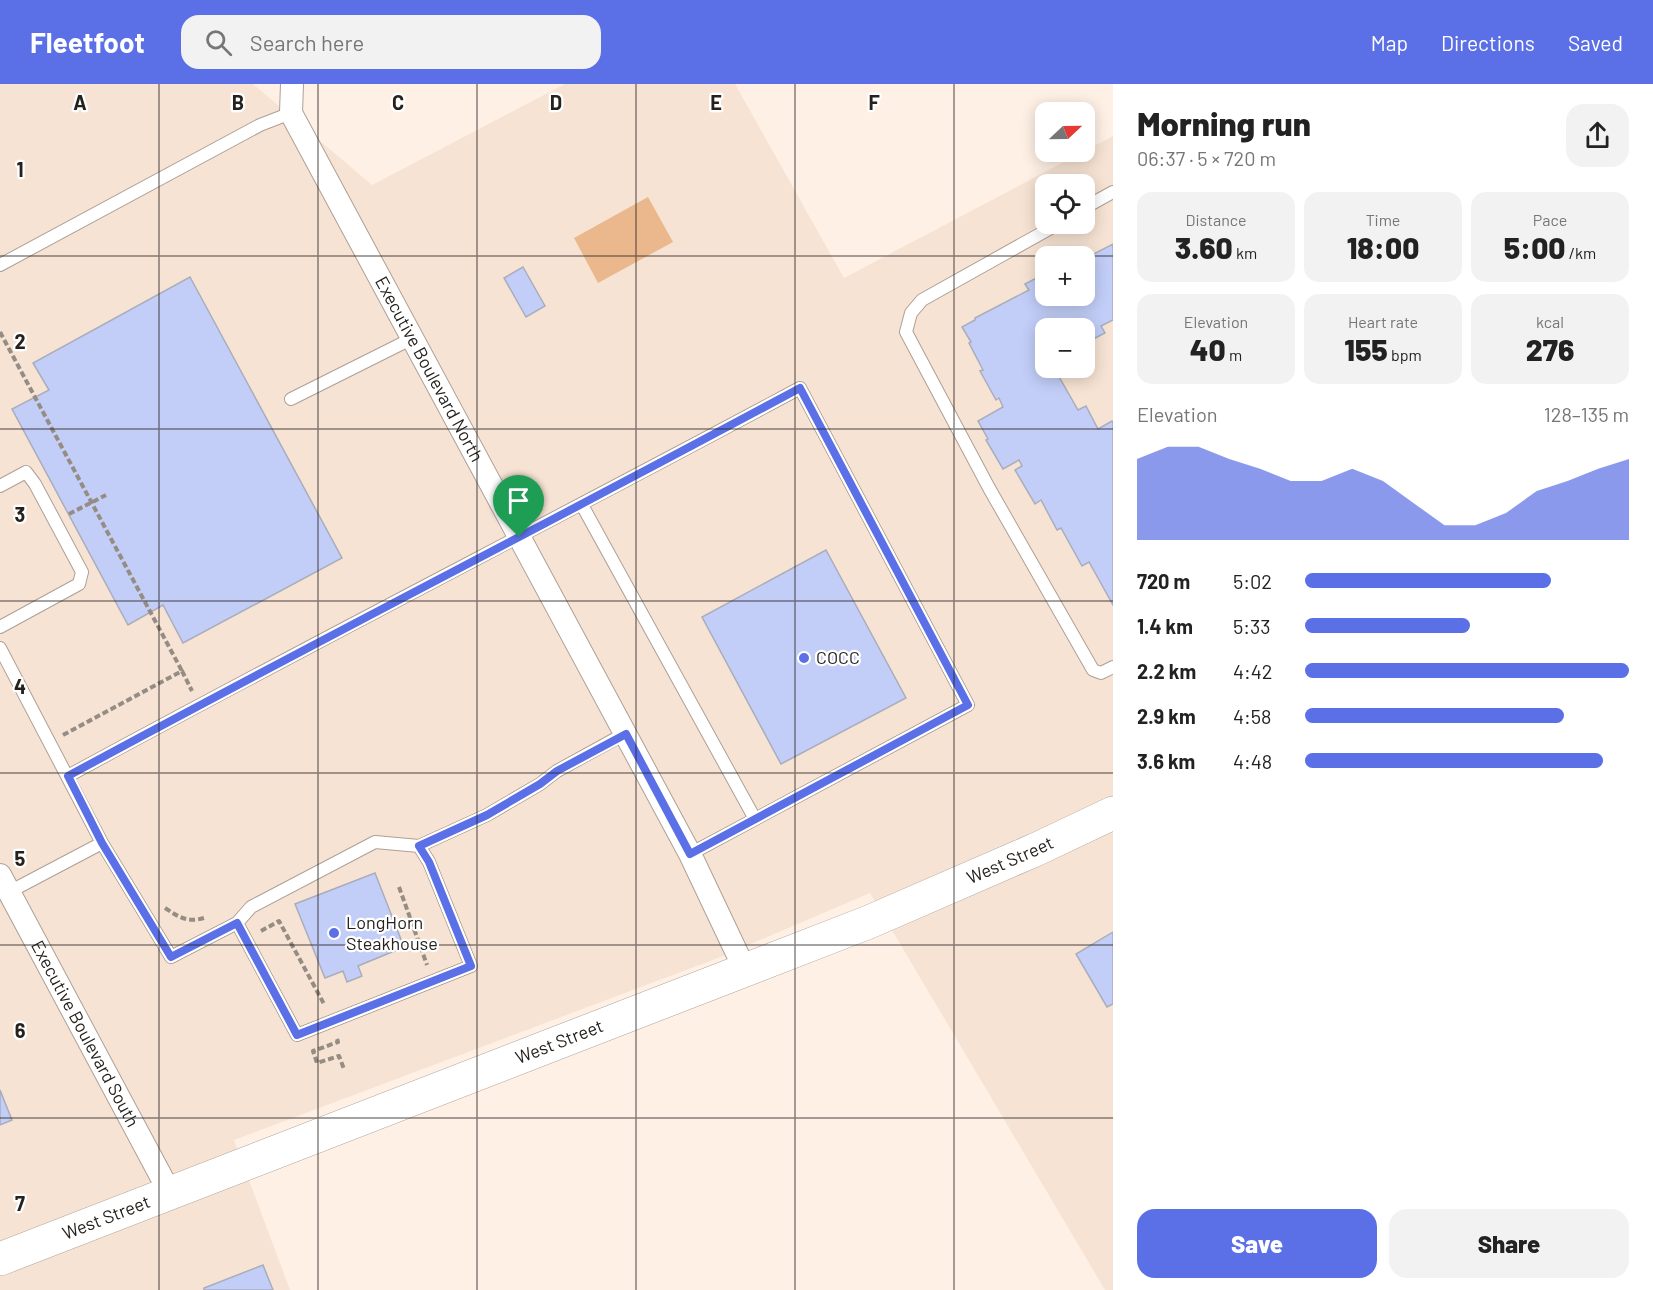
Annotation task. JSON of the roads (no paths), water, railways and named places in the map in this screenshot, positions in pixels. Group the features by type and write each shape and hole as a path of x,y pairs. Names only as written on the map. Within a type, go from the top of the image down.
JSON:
{"main road":[{"name":"West Street","path":"0,1258 902,909 1113,813"}],"street":[{"name":"Executive Boulevard North","path":"292,84 291,113 690,854 745,970"},
{"name":"Executive Boulevard South","path":"5,884 170,1193"}],"lane":[{"path":"0,265 260,125 291,113"},
{"path":"1095,202 1113,192"},
{"path":"1040,234 922,300 911,313 906,332 989,488 1093,670 1101,673 1113,667"},
{"path":"291,399 411,339"},
{"path":"68,776 800,388 968,705 690,854"},
{"path":"0,486 26,472 35,484 82,572 79,584 0,627"},
{"path":"582,505 754,819"},
{"path":"0,648 102,843 171,957 237,923 251,907 375,842 419,846 487,815 540,784 557,771 626,734"},
{"path":"5,884 102,843"},
{"path":"237,923 297,1035 471,966 429,862 419,846"}],"place":[{"name":"COCC","path":"804,658"},
{"name":"LongHorn Steakhouse","path":"334,933"}]}
